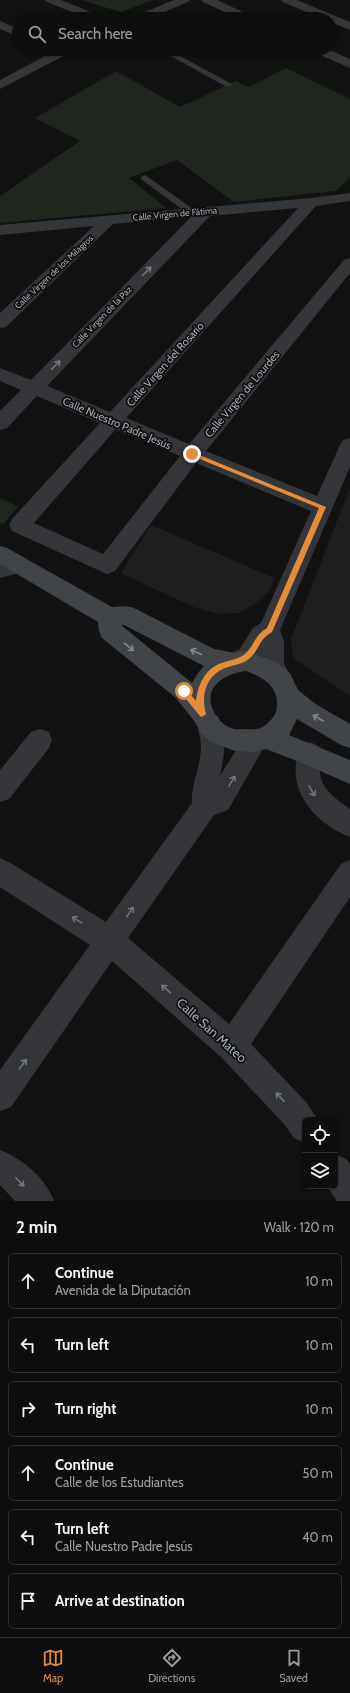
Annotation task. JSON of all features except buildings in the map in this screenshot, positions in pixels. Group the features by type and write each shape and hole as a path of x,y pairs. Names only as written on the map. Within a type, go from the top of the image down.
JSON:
{"main road":[{"path":"0,554 9,567 109,617 126,615 212,659 258,663 269,668 306,711 350,737"},
{"path":"109,617 110,631 184,691 205,719 218,733 229,739 242,742 261,740 310,754 350,772"},
{"path":"205,719 200,703 201,691 205,681 212,672 222,666 235,662"},
{"path":"261,740 276,732 283,725 288,716 284,686"}],"street":[{"path":"51,0 81,12"},
{"path":"154,12 184,0"},
{"path":"207,0 234,12"},
{"path":"287,0 316,12"},
{"path":"338,21 349,26"},
{"path":"0,26 12,30"},
{"path":"338,30 349,26"},
{"path":"0,85 52,56"},
{"path":"332,56 350,64"},
{"name":"Calle Virgen de Fátima","path":"7,229 311,202 350,197"},
{"name":"Calle Virgen del Rosario","path":"106,566 19,525 311,202"},
{"name":"Calle Virgen de la Paz","path":"0,423 199,212"},
{"name":"Calle Virgen de los Milagros","path":"0,323 109,220"},
{"path":"0,241 7,229"},
{"name":"Calle Virgen de Lourdes","path":"106,566 192,454 350,263"},
{"name":"Calle Nuestro Padre Jesús","path":"0,374 323,507"},
{"path":"235,662 248,656 261,635 269,630 350,444"},
{"path":"269,630 274,638 272,658 274,668 284,686"},
{"path":"205,719 213,736 214,748 204,794 205,806"},
{"path":"0,790 40,740"},
{"path":"0,1096 205,806 219,801 261,740"},
{"path":"310,754 306,765 306,776 309,787 325,806 350,824"},
{"name":"Calle San Mateo","path":"0,871 110,941 232,1046 295,1113 302,1123"},
{"path":"232,1046 350,873"},
{"path":"0,1166 12,1174 38,1201"},
{"path":"338,1174 350,1192"}],"lane":[{"path":"175,56 228,84"},
{"path":"145,178 199,212"}],"shaded area":[{"path":"81,0 153,0 121,12"},
{"path":"286,68 350,99 350,177 336,191 234,202 177,160 129,178 166,208 0,223 0,196 80,141 35,118 116,71 180,107 236,81 249,87"},
{"path":"350,488 350,696 293,658 291,639"},
{"path":"0,498 18,507 3,524 0,523"},
{"path":"151,525 275,578 269,591 256,603 239,613 218,614 193,607 121,573"}],"route":[{"path":"184,691 202,714 200,703 201,691 205,681 212,672 222,666 237,662 248,656 261,635 269,630 323,507 192,454"}]}
